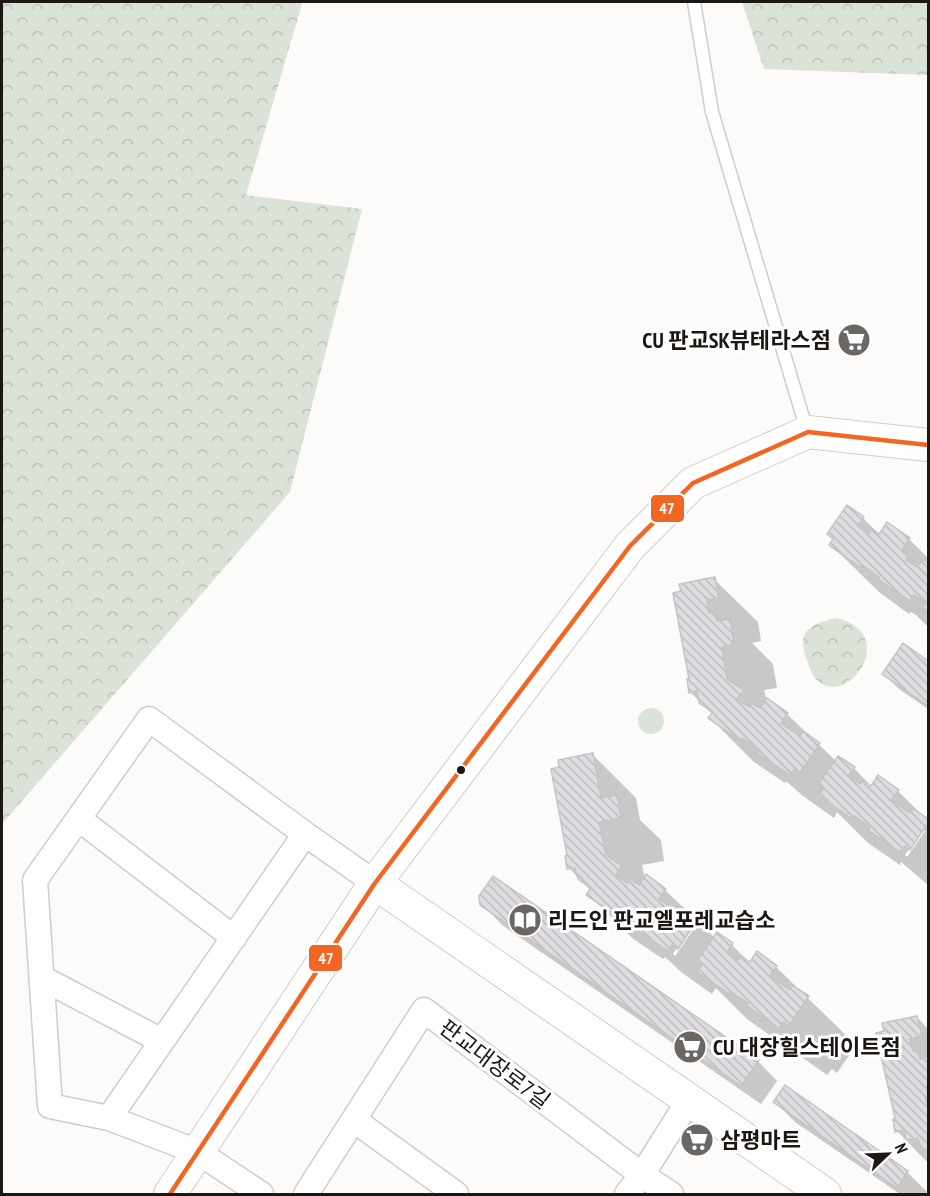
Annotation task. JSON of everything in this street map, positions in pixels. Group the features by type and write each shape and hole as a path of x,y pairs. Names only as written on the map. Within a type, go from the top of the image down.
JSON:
{"street":[{"path":"170,1194 375,882 630,546 693,483 808,432 928,445"},
{"path":"261,1194 198,1152 109,1118 51,1106 35,880 149,719 305,834 825,1194"},
{"path":"78,819 234,938"},
{"path":"109,1118 305,834"},
{"path":"42,978 162,1041"},
{"name":"판교대장로7길","path":"306,1194 424,1010 642,1175 671,1194"},
{"path":"627,1194 642,1175 688,1100"},
{"path":"354,1120 456,1194"}],"lane":[{"path":"694,2 712,112 808,432"}],"green space":[{"path":"2,2 301,2 246,195 362,209 290,492 2,824"},
{"path":"742,2 928,2 928,75 764,69"},
{"path":"837,618 856,627 865,640 867,654 862,668 852,679 840,686 826,686 812,674 803,642 807,630 812,626"},
{"path":"651,708 660,712 664,721 660,730 651,734 642,730 638,721 642,712"}],"building":[{"path":"847,505 864,517 858,526 869,534 872,529 879,534 887,522 910,538 902,550 910,555 906,560 917,567 923,559 928,563 928,614 922,609 926,603 914,595 910,601 862,565 860,567 829,545 833,539 827,534"},
{"path":"715,577 719,598 707,600 709,613 715,612 717,621 730,619 734,644 722,647 727,679 744,690 737,699 749,707 752,703 760,708 767,698 788,713 781,723 800,736 803,731 820,743 800,773 794,769 790,775 757,753 759,750 742,738 741,741 708,718 713,712 699,703 697,691 689,693 687,679 689,679 673,593 681,591 679,584"},
{"path":"903,643 928,661 928,706 882,674"},
{"path":"593,753 601,798 617,795 621,818 599,822 606,855 622,866 616,875 627,883 630,879 639,885 646,874 666,889 659,899 678,912 682,907 698,919 678,949 672,945 668,951 636,929 637,926 621,915 619,917 586,895 591,888 578,879 575,868 567,869 565,856 567,855 551,769 559,767 558,760"},
{"path":"838,756 855,767 848,776 860,784 863,780 871,786 878,775 899,790 891,800 910,813 914,809 928,819 928,823 910,850 905,846 900,852 868,830 870,827 853,815 851,818 819,796 823,789 818,785"},
{"path":"493,876 759,1060 741,1086 480,905 479,896"},
{"path":"717,932 733,943 727,953 738,960 741,956 750,962 757,951 777,966 770,976 789,989 792,985 809,996 789,1026 783,1022 779,1028 747,1006 748,1003 697,972 702,965 696,962"},
{"path":"917,1016 922,1036 910,1039 913,1051 918,1050 920,1059 928,1057 928,1086 926,1087 928,1096 925,1097 928,1103 928,1149 921,1151 918,1138 906,1140 904,1130 895,1132 893,1119 895,1118 876,1033 884,1031 882,1023"},
{"path":"785,1085 908,1171 897,1188 773,1102"}],"transit line":[{"name":"47","path":"170,1194 375,883 630,546 693,483 808,432 928,445"}],"place":[{"name":"CU 판교SK뷰테라스점","path":"854,340"},
{"name":"리드인 판교엘포레교습소","path":"525,920"},
{"name":"CU 대장힐스테이트점","path":"690,1047"},
{"name":"삼평마트","path":"697,1140"}]}
